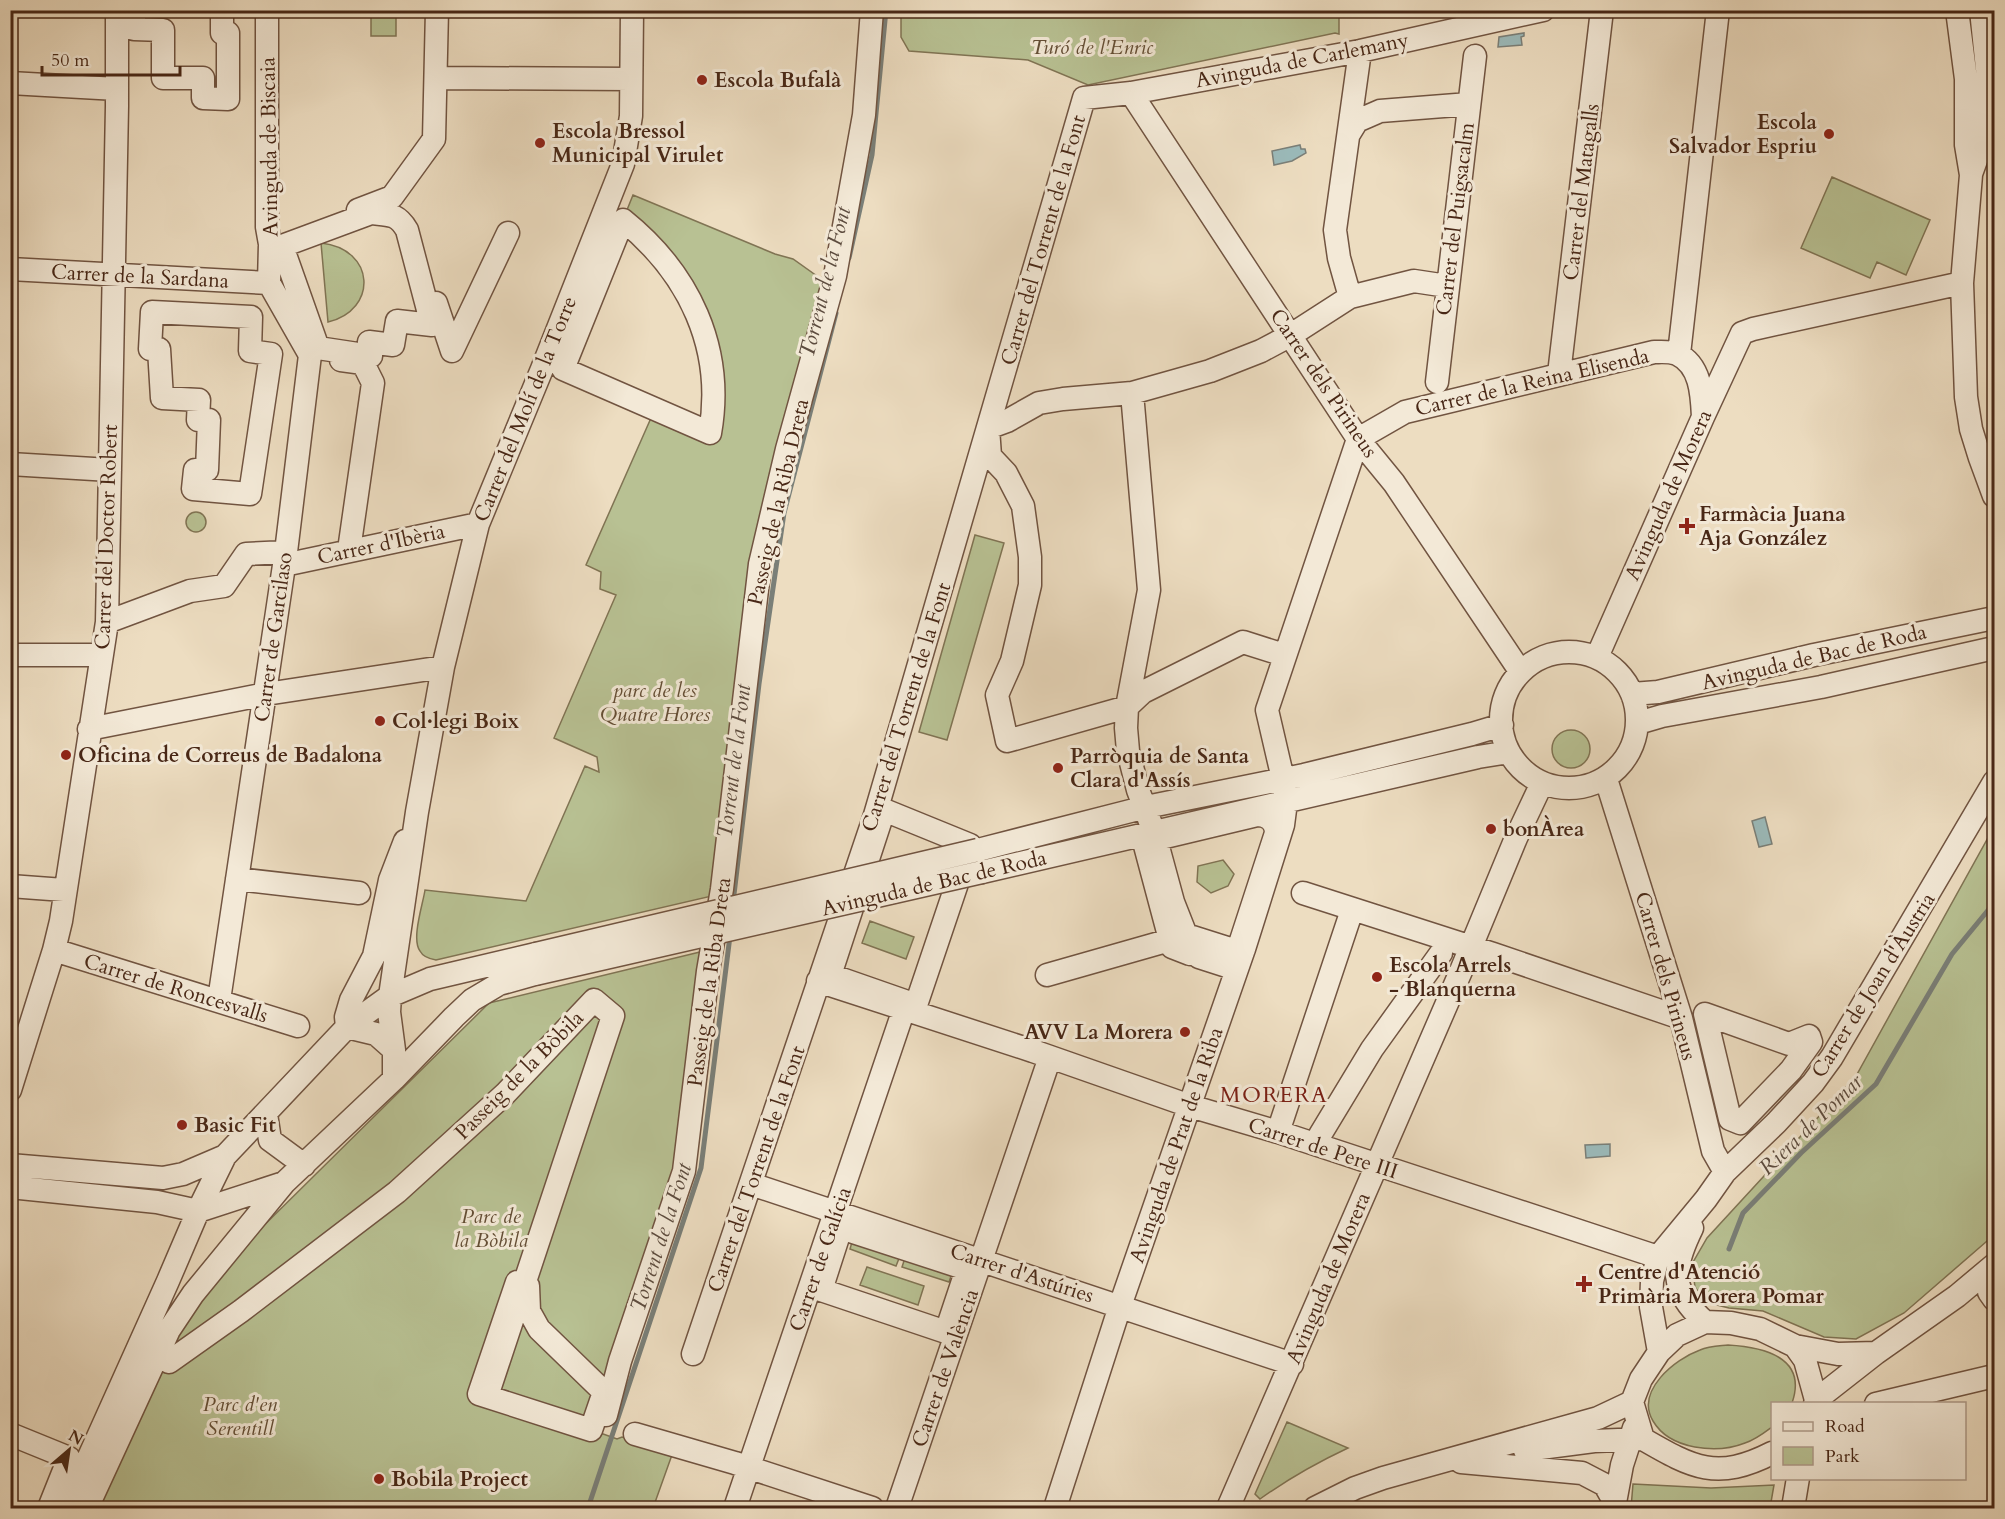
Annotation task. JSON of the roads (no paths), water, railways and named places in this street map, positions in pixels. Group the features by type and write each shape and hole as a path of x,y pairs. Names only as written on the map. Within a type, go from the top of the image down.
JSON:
{"street":[{"name":"Carrer del Doctor Robert","path":"10,1090 17,1052 54,950 61,921 107,622 117,10"},
{"path":"134,10 134,29 163,30 163,78 203,78 203,98 228,99 228,33 222,33 222,10"},
{"name":"Avinguda de Biscaia","path":"267,10 269,283"},
{"path":"392,206 407,230 432,325 397,321 393,345 369,342 371,356 318,348 282,246 392,206 434,139 437,10"},
{"name":"Carrer del Molí de la Torre","path":"394,1079 390,996 417,812 442,667 478,524 547,358 623,164 632,116 632,10"},
{"name":"Passeig de la Riba Dreta","path":"606,1415 620,1361 684,1171 708,971 722,889 760,564 787,449 835,276 864,115 872,10"},
{"name":"Avinguda de Carlemany","path":"1131,93 1360,51 1543,10"},
{"name":"Carrer del Matagalls","path":"1559,374 1602,10"},
{"path":"1679,354 1718,10"},
{"path":"1957,10 1966,80 1966,145 1971,175 1962,283 1966,397 1971,429 1995,496"},
{"path":"1971,175 1988,127 1988,79 1981,10"},
{"path":"1350,297 1339,258 1335,230 1360,51"},
{"name":"Carrer del Puigsacalm","path":"1437,382 1475,57"},
{"path":"437,78 631,79"},
{"path":"10,83 117,89"},
{"name":"Carrer dels Pirineus","path":"1131,93 1358,439 1394,483 1520,671"},
{"name":"Carrer del Torrent de la Font","path":"693,1354 875,815 1084,98 1131,93"},
{"path":"1348,134 1357,121 1380,111 1468,104"},
{"path":"270,244 392,206"},
{"path":"392,206 411,226 452,351 508,233"},
{"path":"623,220 654,247 670,266 686,290 696,311 704,332 712,372 713,407 710,433 563,369 623,220"},
{"name":"Carrer de la Sardana","path":"10,269 269,283"},
{"path":"1284,655 1243,642 1143,692 1127,707 1113,713 1007,741 997,695 1012,661 1030,585 1030,557 1023,506 1006,472 990,456 988,428 1039,403 1132,393 1210,371 1261,351 1291,335 1350,297 1414,281 1447,286"},
{"path":"269,283 310,355 363,363 373,383 349,550"},
{"name":"Avinguda de Morera","path":"1597,657 1702,417 1742,333 1962,283"},
{"path":"152,312 251,317 250,351 271,354 250,494 194,489 195,470 207,470 209,420 198,420 199,400 162,398 159,349 150,349 152,312"},
{"name":"Carrer de la Reina Elisenda","path":"1358,439 1405,412 1654,352 1679,354 1692,367 1699,379 1702,417"},
{"name":"Carrer de Garcilaso","path":"219,1000 266,694 310,355"},
{"path":"1132,393 1149,590 1127,707 1126,728 1128,751 1138,790 1155,835"},
{"name":"Avinguda de Prat de la Riba","path":"1055,1509 1120,1306 1190,1106 1283,825 1286,802 1283,779 1266,710 1358,439"},
{"path":"10,464 110,470"},
{"name":"Carrer d'Ibèria","path":"107,622 190,591 225,586 246,554 285,559 349,550 478,524"},
{"name":"Avinguda de Bac de Roda","path":"1632,694 1658,692 1990,616"},
{"name":"Avinguda de Bac de Roda","path":"1638,723 1662,716 1821,687 1995,648"},
{"path":"1556,652 1597,657 1618,672 1632,694 1638,723 1635,740 1627,756 1606,779 1572,789 1542,783 1529,776 1509,754 1502,725 1502,702 1509,685 1520,671 1537,658 1556,652"},
{"path":"10,655 101,655"},
{"path":"89,729 266,694 442,667"},
{"name":"Avinguda de Bac de Roda","path":"980,861 1146,807 1283,779 1453,739 1502,725"},
{"name":"Avinguda de Bac de Roda","path":"390,996 430,979 536,964 980,861 1155,835 1478,757 1509,754"},
{"name":"Carrer dels Pirineus","path":"1606,779 1681,1018 1713,1151 1725,1172"},
{"name":"Carrer de Joan d'Àustria","path":"1659,1352 1651,1307 1652,1281 1658,1257 1725,1172 1784,1115 1813,1083 1832,1057 1995,782"},
{"name":"Avinguda de Morera","path":"1228,1509 1516,838 1542,783"},
{"path":"884,810 970,845 910,1007 830,975 884,810"},
{"name":"Carrer del Molí de la Torre","path":"347,1027 346,1017 351,1000 374,956 390,880 417,812"},
{"path":"1257,815 1272,820 1276,828 1276,836 1241,949 1234,962 1227,966 1199,957 1200,954 1191,951 1190,954 1172,947 1178,937 1144,842 1155,835 1257,815"},
{"path":"237,879 359,893"},
{"path":"10,886 64,890"},
{"path":"1303,893 1681,1018"},
{"path":"1278,1132 1352,910"},
{"path":"1047,975 1178,937"},
{"path":"398,948 412,966 430,979"},
{"name":"Carrer de Roncesvalls","path":"54,950 298,1026"},
{"path":"1320,1135 1372,1050 1441,953"},
{"name":"Avinguda de Bac de Roda","path":"394,1079 472,1000 536,964"},
{"name":"Carrer de Pere III","path":"818,981 910,1007 1190,1106 1278,1132 1658,1257"},
{"path":"66,1509 198,1210 225,1156 347,1027 390,996"},
{"name":"Passeig de la Bòbila","path":"169,1362 241,1311 397,1192 505,1094 594,1000 613,1016 489,1390"},
{"name":"Carrer de Galícia","path":"735,1509 836,1212 910,1007"},
{"path":"1705,1014 1789,1044 1809,1036 1811,1042 1791,1070 1740,1123 1730,1119 1705,1014"},
{"path":"347,1027 376,1034 394,1050"},
{"name":"Carrer de València","path":"897,1509 1050,1057"},
{"path":"87,1509 169,1330 193,1294 284,1183 394,1079"},
{"path":"266,1114 270,1140 304,1165"},
{"path":"10,1165 163,1178 183,1174 225,1156"},
{"path":"10,1187 157,1202 198,1210 284,1183"},
{"name":"Carrer d'Astúries","path":"751,1184 1292,1364"},
{"name":"Carrer de Joan d'Àustria","path":"1705,1322 1694,1312 1682,1294 1676,1273 1680,1253 1706,1199"},
{"path":"841,1228 967,1269 946,1332 821,1290 841,1228"},
{"path":"1795,1346 1805,1360 1815,1402 1876,1353 1957,1296 1992,1268"},
{"path":"1992,1268 1989,1292 1995,1299"},
{"path":"517,1282 523,1284 528,1286 529,1311 539,1329 604,1392 591,1430 479,1394 517,1282"},
{"path":"1614,1505 1635,1425 1641,1379 1659,1352 1677,1335 1705,1322 1731,1323 1760,1329 1795,1346 1838,1354 1876,1353"},
{"path":"1884,1402 1995,1376"},
{"path":"1315,1509 1364,1485 1598,1418 1635,1425 1670,1455 1696,1466 1716,1470 1737,1467 1756,1462 1771,1454"},
{"path":"1447,1460 1593,1441 1635,1425"},
{"path":"10,1434 69,1458 49,1509"},
{"path":"636,1434 872,1509"},
{"path":"1447,1460 1582,1473 1605,1485 1614,1505"},
{"path":"1793,1509 1798,1480"}],"water":[{"path":"1524,33 1521,37 1522,45 1498,47 1499,37"},
{"path":"1300,145 1306,153 1292,161 1274,165 1272,151"},
{"path":"1765,817 1772,844 1759,847 1752,821"},
{"path":"1610,1144 1610,1156 1586,1158 1585,1145"}],"waterway":[{"name":"Torrent de la Font","path":"849,258 872,155 886,10"},
{"name":"Torrent de la Font","path":"733,903 759,684 784,513 836,313"},
{"name":"Riera de Pomar","path":"1729,1249 1743,1213 1801,1153 1876,1084 1952,954 1994,903"},
{"name":"Torrent de la Font","path":"588,1508 701,1168 730,936"}],"place":[{"name":"Escola Bufalà","path":"702,80"},
{"name":"Escola Salvador Espriu","path":"1829,134"},
{"name":"Escola Bressol Municipal Virulet","path":"540,143"},
{"name":"Farmàcia Juana Aja González","path":"1687,526"},
{"name":"Col·legi Boix","path":"380,721"},
{"name":"Oficina de Correus de Badalona","path":"66,755"},
{"name":"Parròquia de Santa Clara d'Assís","path":"1058,768"},
{"name":"bonÀrea","path":"1491,829"},
{"name":"Escola Arrels - Blanquerna","path":"1377,977"},
{"name":"AVV La Morera","path":"1185,1032"},
{"name":"Basic Fit","path":"182,1125"},
{"name":"Centre d'Atenció Primària Morera Pomar","path":"1584,1284"},
{"name":"Bobila Project","path":"379,1479"}],"district":[{"name":"MORERA","path":"1274,1094"}],"park label":[{"name":"Turó de l'Enric","path":"1092,47"},
{"name":"parc de les Quatre Hores","path":"655,702"},
{"name":"Parc de la Bòbila","path":"491,1228"},
{"name":"Parc d'en Serentill","path":"240,1416"}]}
